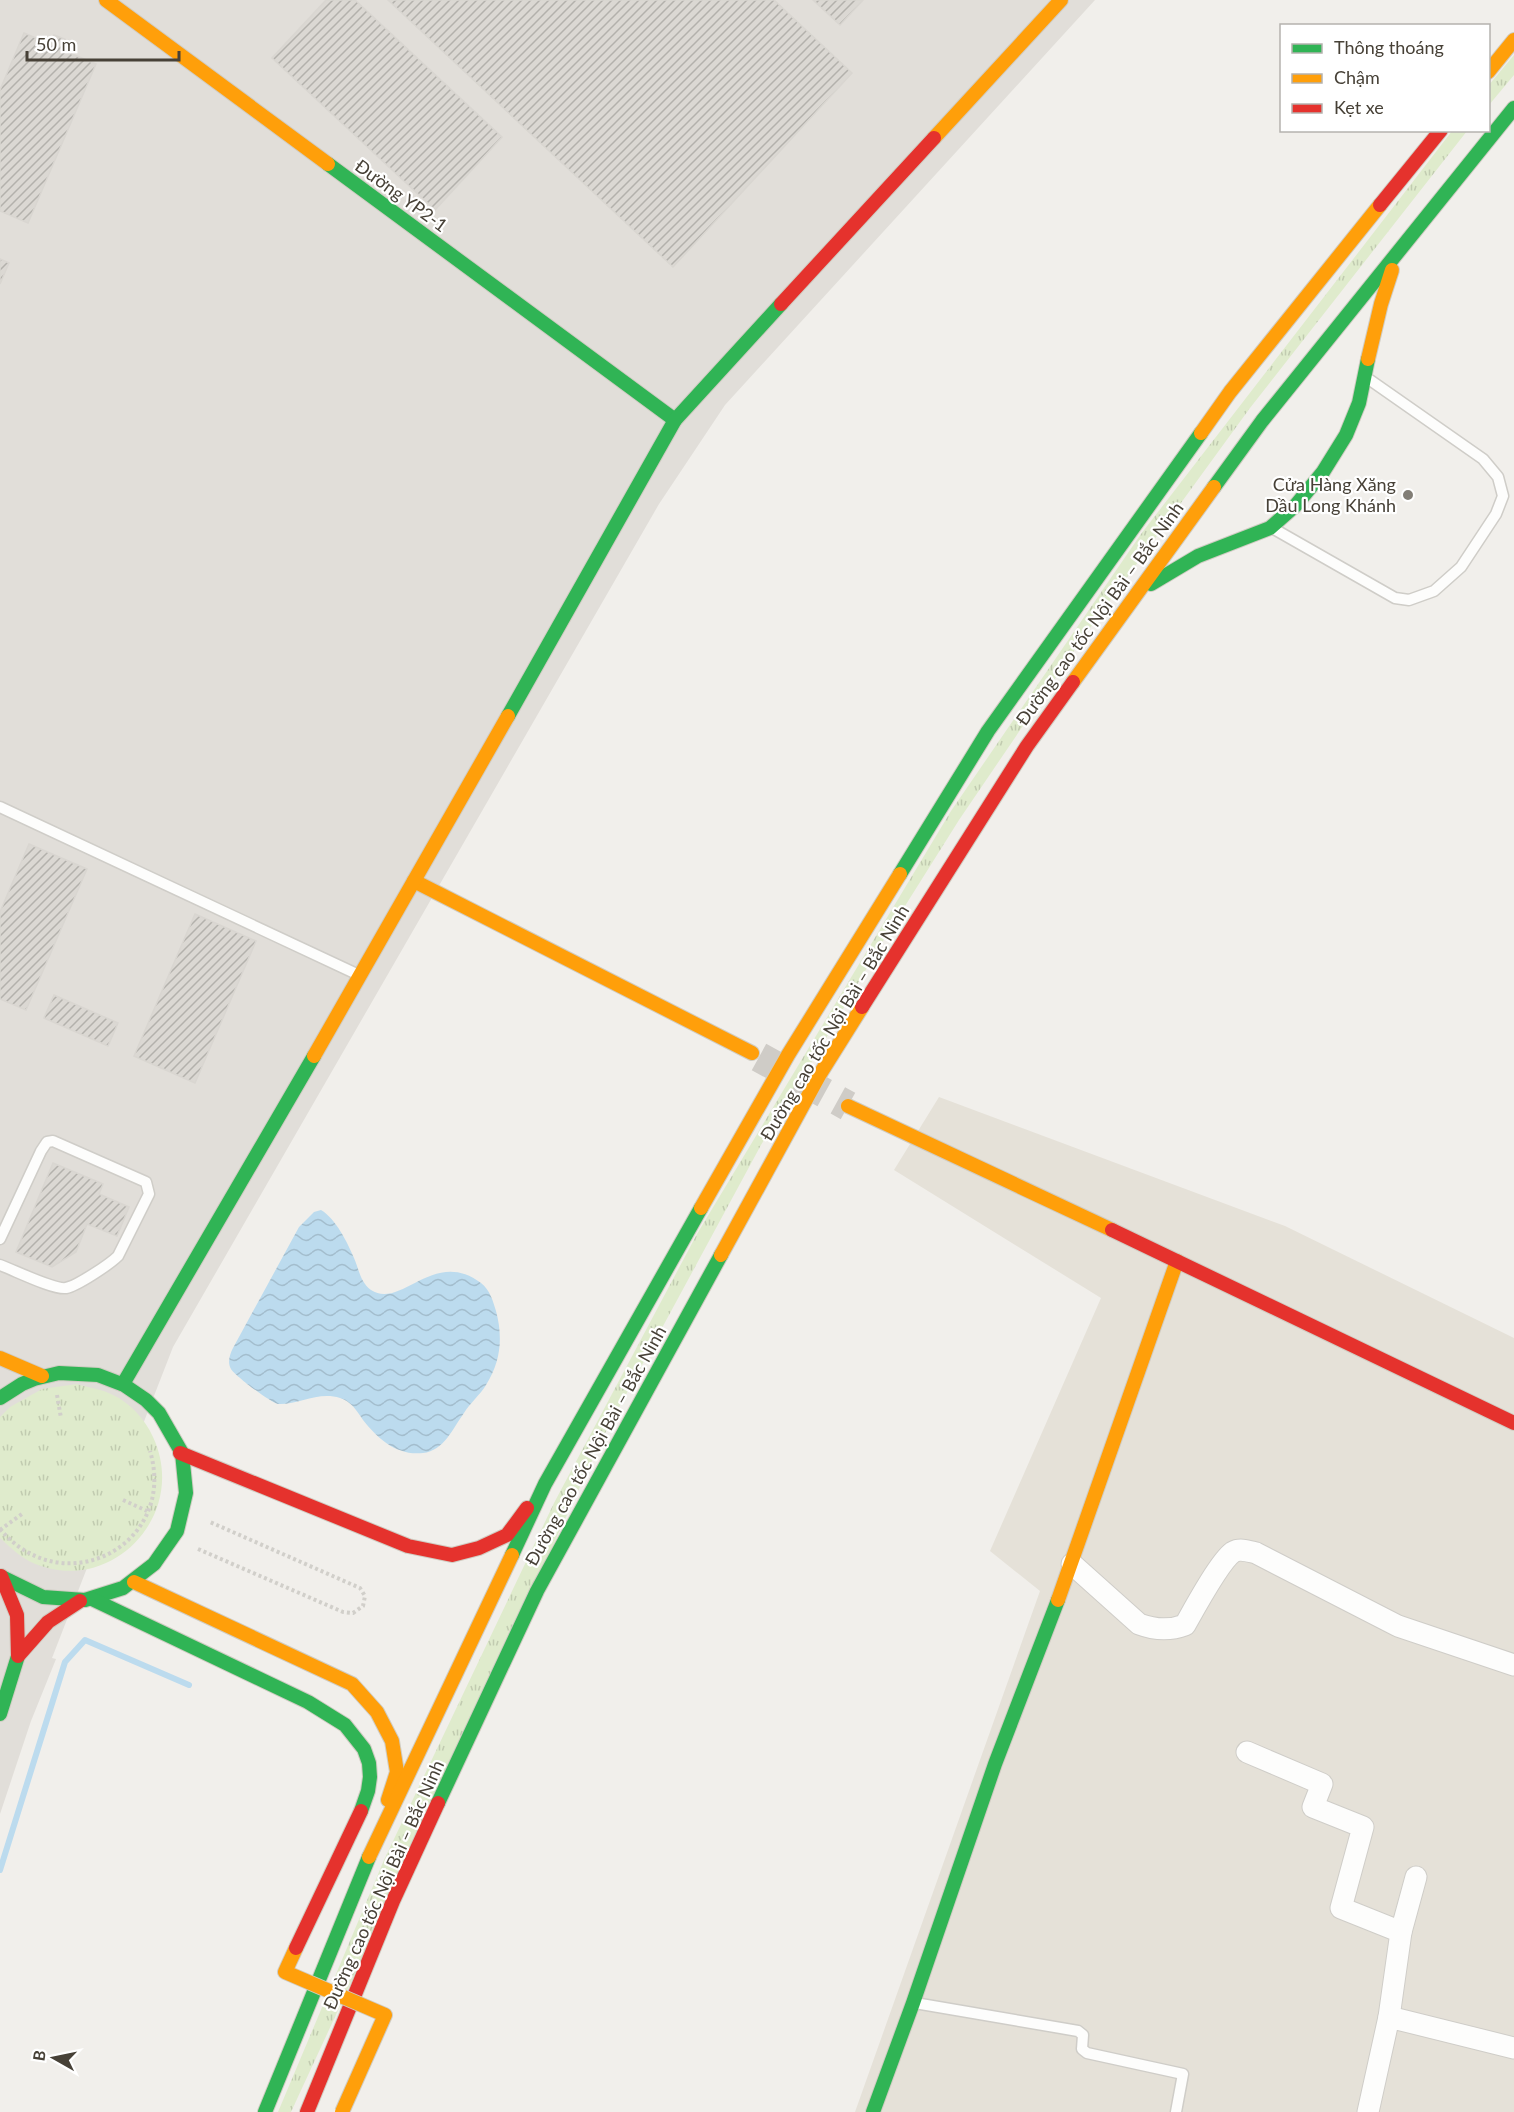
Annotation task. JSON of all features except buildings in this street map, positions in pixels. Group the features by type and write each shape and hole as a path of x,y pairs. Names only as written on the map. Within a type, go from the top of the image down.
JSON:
{"main road":[{"name":"Đường YP2-1","path":"106,0 675,420"},
{"path":"123,1384 361,976 675,420 1061,0"},
{"path":"1490,70 1514,40"},
{"name":"Đường cao tốc Nội Bài – Bắc Ninh","path":"307,2112 393,1901 543,1581 820,1074 1027,746 1262,421 1514,108"},
{"name":"Đường cao tốc Nội Bài – Bắc Ninh","path":"265,2112 373,1848 545,1484 788,1055 988,731 1230,392 1439,132"},
{"path":"1139,591 1194,558 1271,528 1304,497 1350,426 1359,403 1381,301 1400,249"},
{"path":"414,881 752,1053"},
{"path":"848,1106 1514,1423"},
{"path":"873,2112 995,1764 1072,1564 1177,1261"},
{"path":"0,1358 42,1376"},
{"path":"0,1398 20,1384 57,1373 79,1372 101,1376 123,1384 145,1399 171,1430 180,1453 185,1478 185,1495 178,1527 162,1556 134,1582 108,1595 86,1600 52,1599 25,1591 0,1576"},
{"path":"180,1453 408,1546 452,1555 479,1548 507,1535 545,1484"},
{"path":"0,1576 17,1616 18,1656 0,1714"},
{"path":"134,1582 352,1684 377,1712 392,1741 397,1772 373,1848"},
{"path":"18,1656 48,1622 86,1600"},
{"path":"86,1600 308,1702 345,1725 364,1749 369,1763 370,1777 361,1812 285,1972 385,2015 342,2112"}],"street":[{"path":"1072,1564 1139,1624 1150,1628 1175,1629 1185,1625 1225,1560 1234,1551 1243,1550 1256,1553 1398,1626 1514,1665"},
{"path":"1247,1752 1322,1784 1313,1807 1363,1827 1341,1908 1401,1932"},
{"path":"1368,2112 1389,2017 1401,1932 1416,1877"},
{"path":"1389,2017 1514,2048"}],"lane":[{"path":"1271,528 1395,598 1408,600 1434,591 1461,567 1496,514 1503,496 1498,477 1483,459 1364,377"},
{"path":"0,807 361,976"},
{"path":"0,1239 40,1151 47,1142 53,1141 146,1182 148,1186 149,1194 118,1256 111,1263 76,1283 66,1288 54,1286 0,1265"},
{"path":"913,2003 1078,2031 1083,2035 1083,2051 1183,2074 1176,2112"}],"path":[{"path":"51,1394 63,1392"},
{"path":"57,1393 61,1418"},
{"path":"22,1514 0,1529 18,1547 33,1556 51,1562 75,1564 99,1558 120,1547 137,1529 147,1511 152,1496 154,1472 149,1448"},
{"path":"123,1500 147,1511"},
{"path":"198,1549 343,1612 353,1613 363,1606 365,1596 360,1588 210,1522"}],"shaded area":[{"path":"0,0 1095,0 725,405 659,504 173,1347 52,1658 56,1659 31,1721 0,1814"},
{"path":"939,1097 1285,1226 1514,1338 1514,2112 855,2112 1040,1591 990,1551 1101,1298 894,1170"}],"green space":[{"path":"1514,55 1514,75 1490,104 1490,84"},
{"path":"1451,132 1466,132 1250,408 1082,639 959,820 878,949 761,1145 603,1437 291,2112 278,2112 384,1860 554,1503 697,1234 951,811 1141,534"},
{"path":"77,1384 100,1390 125,1402 150,1430 162,1467 160,1495 151,1521 134,1543 113,1560 87,1569 59,1570 29,1561 0,1538 0,1417 10,1407 42,1389"}],"water":[{"path":"321,1210 332,1219 340,1231 362,1279 371,1290 382,1294 394,1292 433,1275 448,1272 464,1274 481,1283 491,1296 500,1330 495,1367 484,1389 437,1448 423,1453 414,1453 389,1445 375,1434 344,1399 324,1396 278,1404 253,1388 231,1369 229,1361 233,1348 299,1227 314,1212"}],"waterway":[{"path":"0,1870 65,1662 85,1640 189,1685"}],"tunnel":[{"path":"759,1057 848,1106"}],"traffic: fast":[{"path":"1214,487 1262,421 1514,108"},
{"path":"328,164 675,420"},
{"path":"508,716 675,420 781,304"},
{"path":"1151,584 1198,556 1270,528 1296,505 1323,472 1346,435 1359,403 1368,359"},
{"path":"900,874 988,731 1201,433"},
{"path":"123,1384 314,1056"},
{"path":"512,1555 545,1484 701,1208"},
{"path":"438,1803 537,1591 721,1255"},
{"path":"0,1398 22,1384 59,1373 98,1375 124,1385 146,1400 159,1413 182,1453 186,1493 177,1531 154,1564 123,1588 85,1600 43,1597 0,1576"},
{"path":"92,1599 308,1702 345,1725 364,1749 369,1763 368,1791 361,1811"},
{"path":"873,2112 995,1764 1058,1600"},
{"path":"0,1714 18,1656"},
{"path":"265,2112 369,1857"}],"traffic: slow":[{"path":"106,0 328,164"},
{"path":"934,138 1061,0"},
{"path":"1490,70 1514,40"},
{"path":"1201,433 1230,392 1380,205"},
{"path":"1368,359 1392,270"},
{"path":"1073,682 1214,487"},
{"path":"314,1056 508,716"},
{"path":"701,1208 788,1055 900,874"},
{"path":"414,881 752,1053"},
{"path":"721,1255 820,1074 862,1007"},
{"path":"848,1106 1112,1230"},
{"path":"1058,1600 1177,1261"},
{"path":"0,1358 42,1376"},
{"path":"369,1857 512,1555"},
{"path":"134,1582 352,1684 377,1712 392,1741 397,1772 388,1800"},
{"path":"296,1948 285,1972 385,2015 342,2112"}],"traffic: jam":[{"path":"1380,205 1439,132"},
{"path":"781,304 934,138"},
{"path":"862,1007 1027,746 1073,682"},
{"path":"1112,1230 1514,1423"},
{"path":"180,1453 408,1546 452,1555 479,1548 507,1535 527,1508"},
{"path":"1,1576 17,1615 18,1656 48,1622 80,1601"},
{"path":"307,2112 393,1901 438,1803"},
{"path":"296,1948 361,1811"}],"place":[{"name":"Cửa Hàng Xăng Dầu Long Khánh","path":"1408,495"}]}
